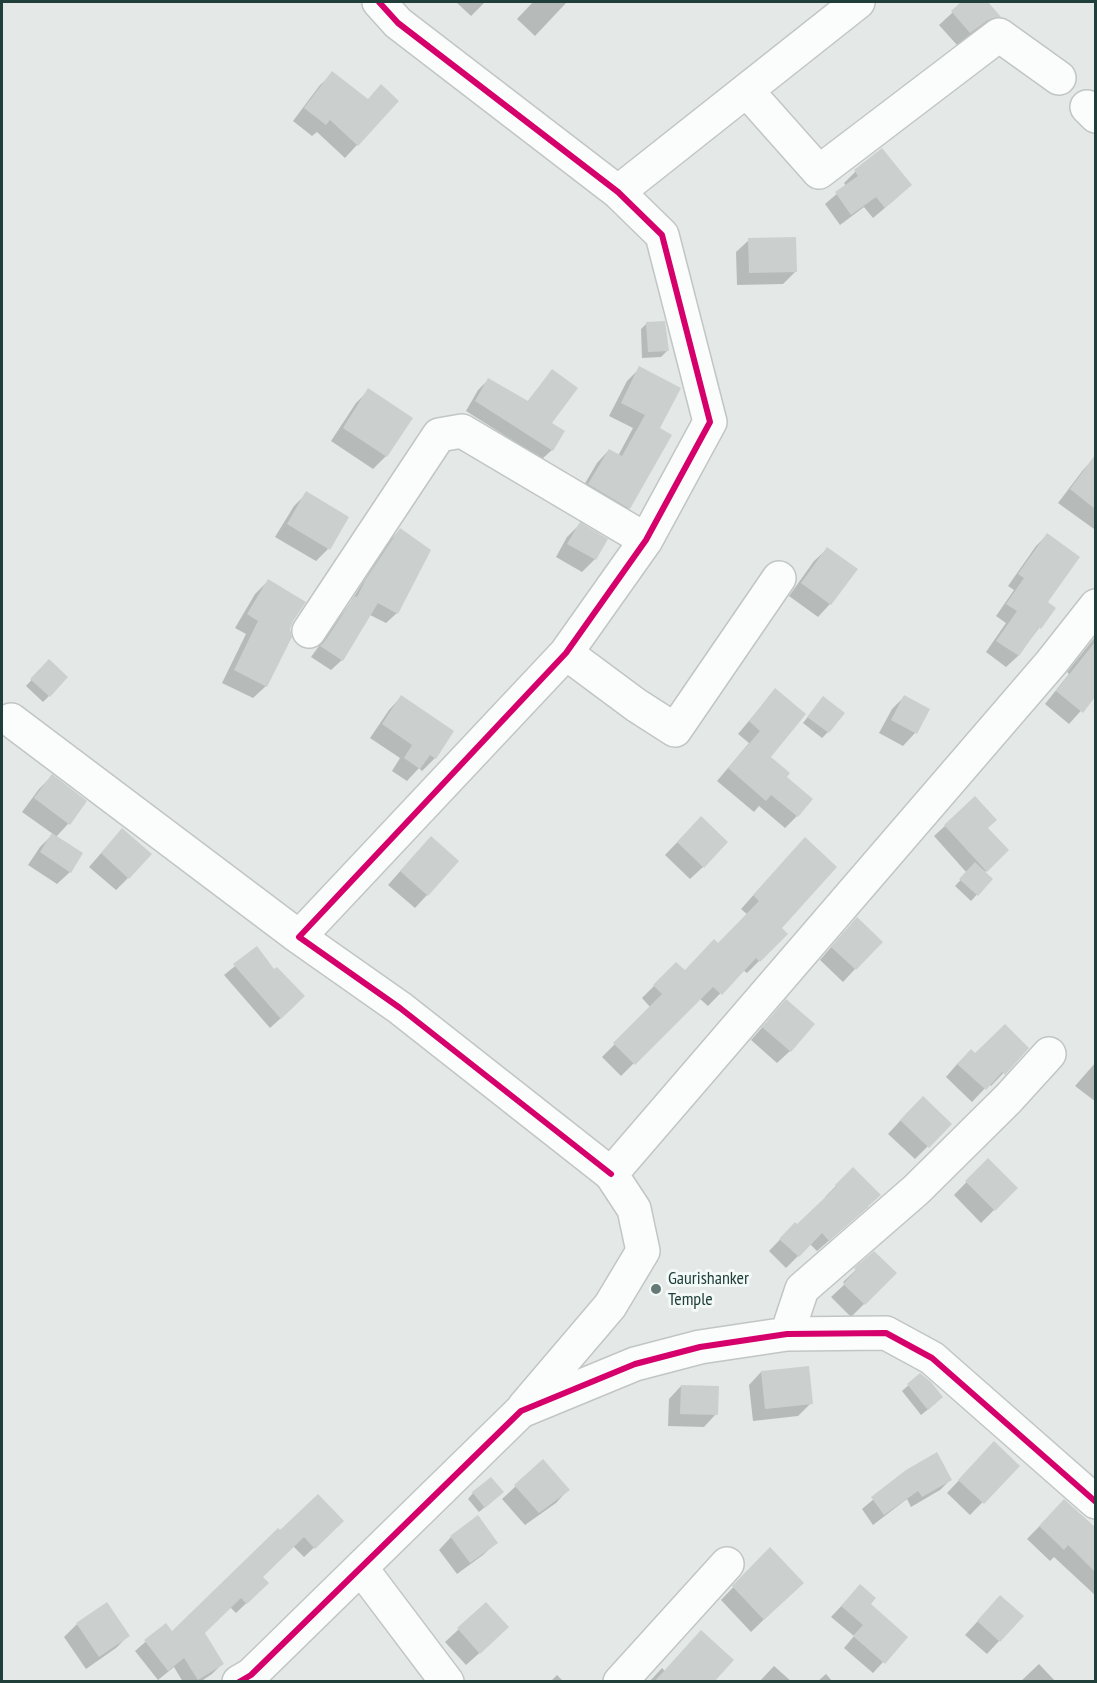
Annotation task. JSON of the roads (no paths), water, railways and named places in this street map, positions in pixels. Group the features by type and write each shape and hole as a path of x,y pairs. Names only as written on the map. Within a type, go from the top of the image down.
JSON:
{"street":[{"path":"299,937 566,653 645,540 710,422 662,235 618,192 398,23 379,2"},
{"path":"618,192 858,2"},
{"path":"747,91 819,172 999,34 1059,78"},
{"path":"309,631 439,435 462,431 645,540"},
{"path":"566,653 636,705 675,730 779,578"},
{"path":"611,1174 1044,672 1095,606"},
{"path":"11,720 299,937 400,1008 611,1174 634,1209 643,1251 610,1306 521,1411 251,1675 239,1682"},
{"path":"787,1334 802,1290 916,1190 1008,1099 1049,1054"},
{"path":"521,1411 635,1364 700,1347 787,1334 886,1333 932,1358 1095,1502"},
{"path":"620,1682 727,1564"},
{"path":"361,1568 447,1682"}],"place":[{"name":"Gaurishanker Temple","path":"656,1289"}]}
